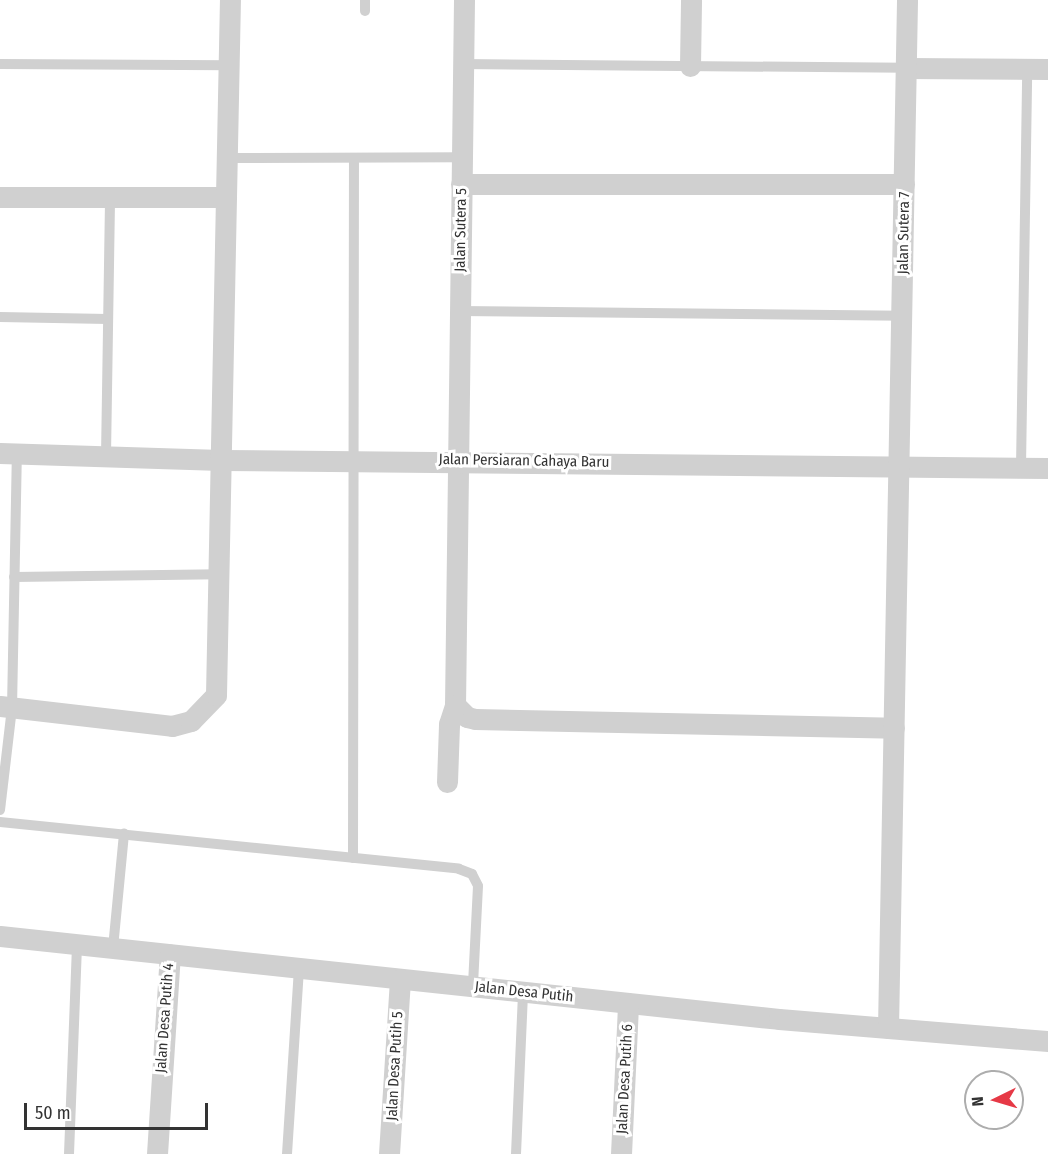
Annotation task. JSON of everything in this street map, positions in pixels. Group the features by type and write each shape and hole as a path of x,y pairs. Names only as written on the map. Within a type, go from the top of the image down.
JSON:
{"street":[{"path":"6,707 172,726 191,721 216,695 230,0"},
{"name":"Jalan Sutera 5","path":"447,782 449,724 455,705 464,0"},
{"path":"690,66 691,0"},
{"name":"Jalan Sutera 7","path":"888,1028 907,0"},
{"path":"906,68 1038,69"},
{"path":"461,184 904,184"},
{"path":"0,197 225,197"},
{"name":"Jalan Persiaran Cahaya Baru","path":"8,453 221,460 1048,468"},
{"path":"455,705 467,717 475,719 894,728"},
{"name":"Jalan Desa Putih","path":"0,936 628,1003 1048,1041"},
{"name":"Jalan Desa Putih 4","path":"157,1154 170,954"},
{"name":"Jalan Desa Putih 5","path":"389,1154 400,979"},
{"name":"Jalan Desa Putih 6","path":"621,1154 628,1003"}],"lane":[{"path":"0,64 228,65"},
{"path":"463,64 906,68"},
{"path":"1022,467 1038,69"},
{"path":"227,158 462,157"},
{"path":"353,858 354,158"},
{"path":"106,456 110,197"},
{"path":"459,311 902,316"},
{"path":"0,317 108,319"},
{"path":"0,810 14,578 8,453"},
{"path":"14,578 218,574"},
{"path":"0,822 444,866 472,874 478,886 473,986"},
{"path":"113,948 124,834"},
{"path":"69,1154 77,945"},
{"path":"287,1154 299,968"},
{"path":"516,1154 523,992"}]}
